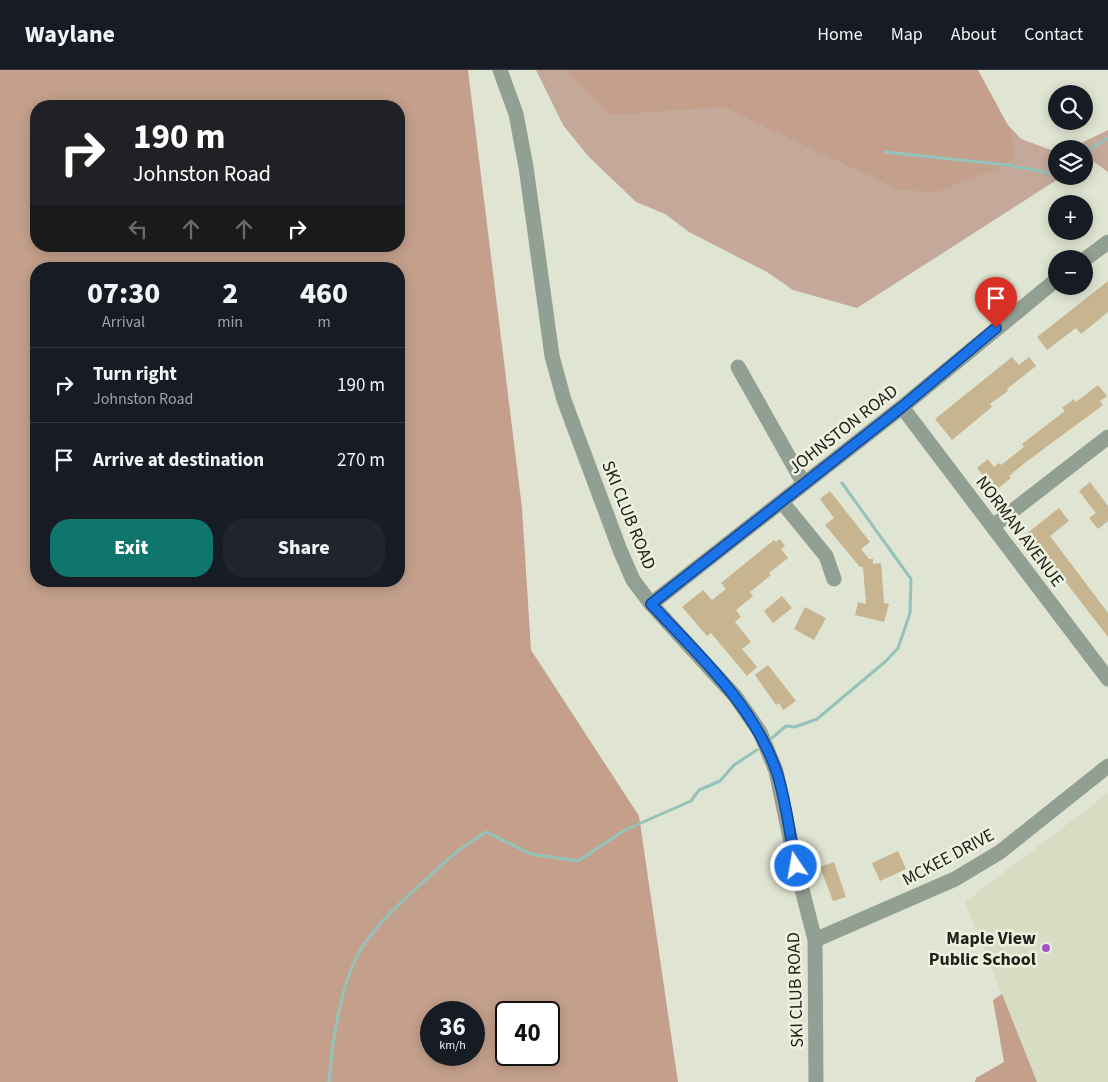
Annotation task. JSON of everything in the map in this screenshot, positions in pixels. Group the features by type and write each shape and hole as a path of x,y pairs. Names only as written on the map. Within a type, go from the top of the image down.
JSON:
{"street":[{"name":"SKI CLUB ROAD","path":"500,70 516,114 526,167 552,356 564,400 620,550 633,580 651,604 735,696 760,732 776,771 796,866 816,940 816,1082"},
{"path":"1093,253 1108,242"},
{"name":"JOHNSTON ROAD","path":"651,604 902,407 1048,287"},
{"path":"738,367 804,484"},
{"name":"NORMAN AVENUE","path":"902,407 1108,679"},
{"path":"993,526 1106,444"},
{"path":"782,502 826,556 834,579"},
{"name":"MCKEE DRIVE","path":"816,940 955,879 1000,852 1108,766"}],"shaded area":[{"path":"0,70 468,70 522,508 531,650 639,816 678,1082 0,1082"},
{"path":"536,70 957,70 1021,139 1048,149 1049,185 857,308 793,290 767,272 689,232 665,214 636,202 588,156 563,125"},
{"path":"565,70 978,70 1011,131 1015,156 1006,165 935,193 897,189 723,107 610,115"},
{"path":"1108,130 1108,172 1093,161 1093,140 1087,140"},
{"name":"Maple View Public School","path":"1108,793 1108,1082 1037,1082 965,902"},
{"path":"1002,994 1037,1082 975,1082 976,1078 1004,1062 993,1000"}],"building":[{"path":"1108,281 1108,312 1081,334 1076,328 1047,350 1037,337 1090,295 1093,295 1093,293"},
{"path":"1012,357 1019,365 1029,357 1036,366 1007,389 1008,391 990,404 992,407 952,440 935,419"},
{"path":"1098,385 1107,396 1100,401 1103,405 1026,462 995,491 977,468 988,459 994,467 999,463 1001,465 1024,447 1022,444 1065,411 1062,408 1074,399 1076,402"},
{"path":"1090,482 1108,506 1108,521 1098,529 1089,518 1096,513 1079,491"},
{"path":"830,491 870,542 861,549 869,559 873,559 873,564 881,563 884,603 889,604 884,622 855,615 858,602 866,604 863,567 860,567 825,525 834,518 820,499"},
{"path":"1059,508 1069,521 1050,536 1108,613 1108,637 1038,546 1036,547 1025,535"},
{"path":"780,539 785,546 781,549 788,558 750,592 753,596 736,610 741,617 735,622 751,642 742,649 757,667 747,676 711,633 707,636 682,607 703,590 712,600 726,589 721,583 774,540 776,542"},
{"path":"782,596 792,608 773,623 764,611"},
{"path":"805,607 826,618 814,640 794,629"},
{"path":"768,665 796,701 783,710 779,703 776,705 755,675"},
{"path":"898,851 906,869 880,881 872,863"},
{"path":"834,862 846,897 833,901 820,867"}],"waterway":[{"path":"1093,147 1108,138"},
{"path":"885,152 1008,165 1048,173"},
{"path":"772,738 786,726 795,727 817,719 886,661 898,648 910,613 911,579 842,483"},
{"path":"329,1082 332,1049 339,1011 343,993 355,960 376,928 399,904 461,849 486,832 531,854 578,861 625,830 691,801 699,790 720,781 734,765 757,750"}],"place":[{"name":"Maple View Public School","path":"1046,948"}],"route":[{"path":"796,866 776,771 760,732 735,696 651,604 902,407 996,328"}]}
